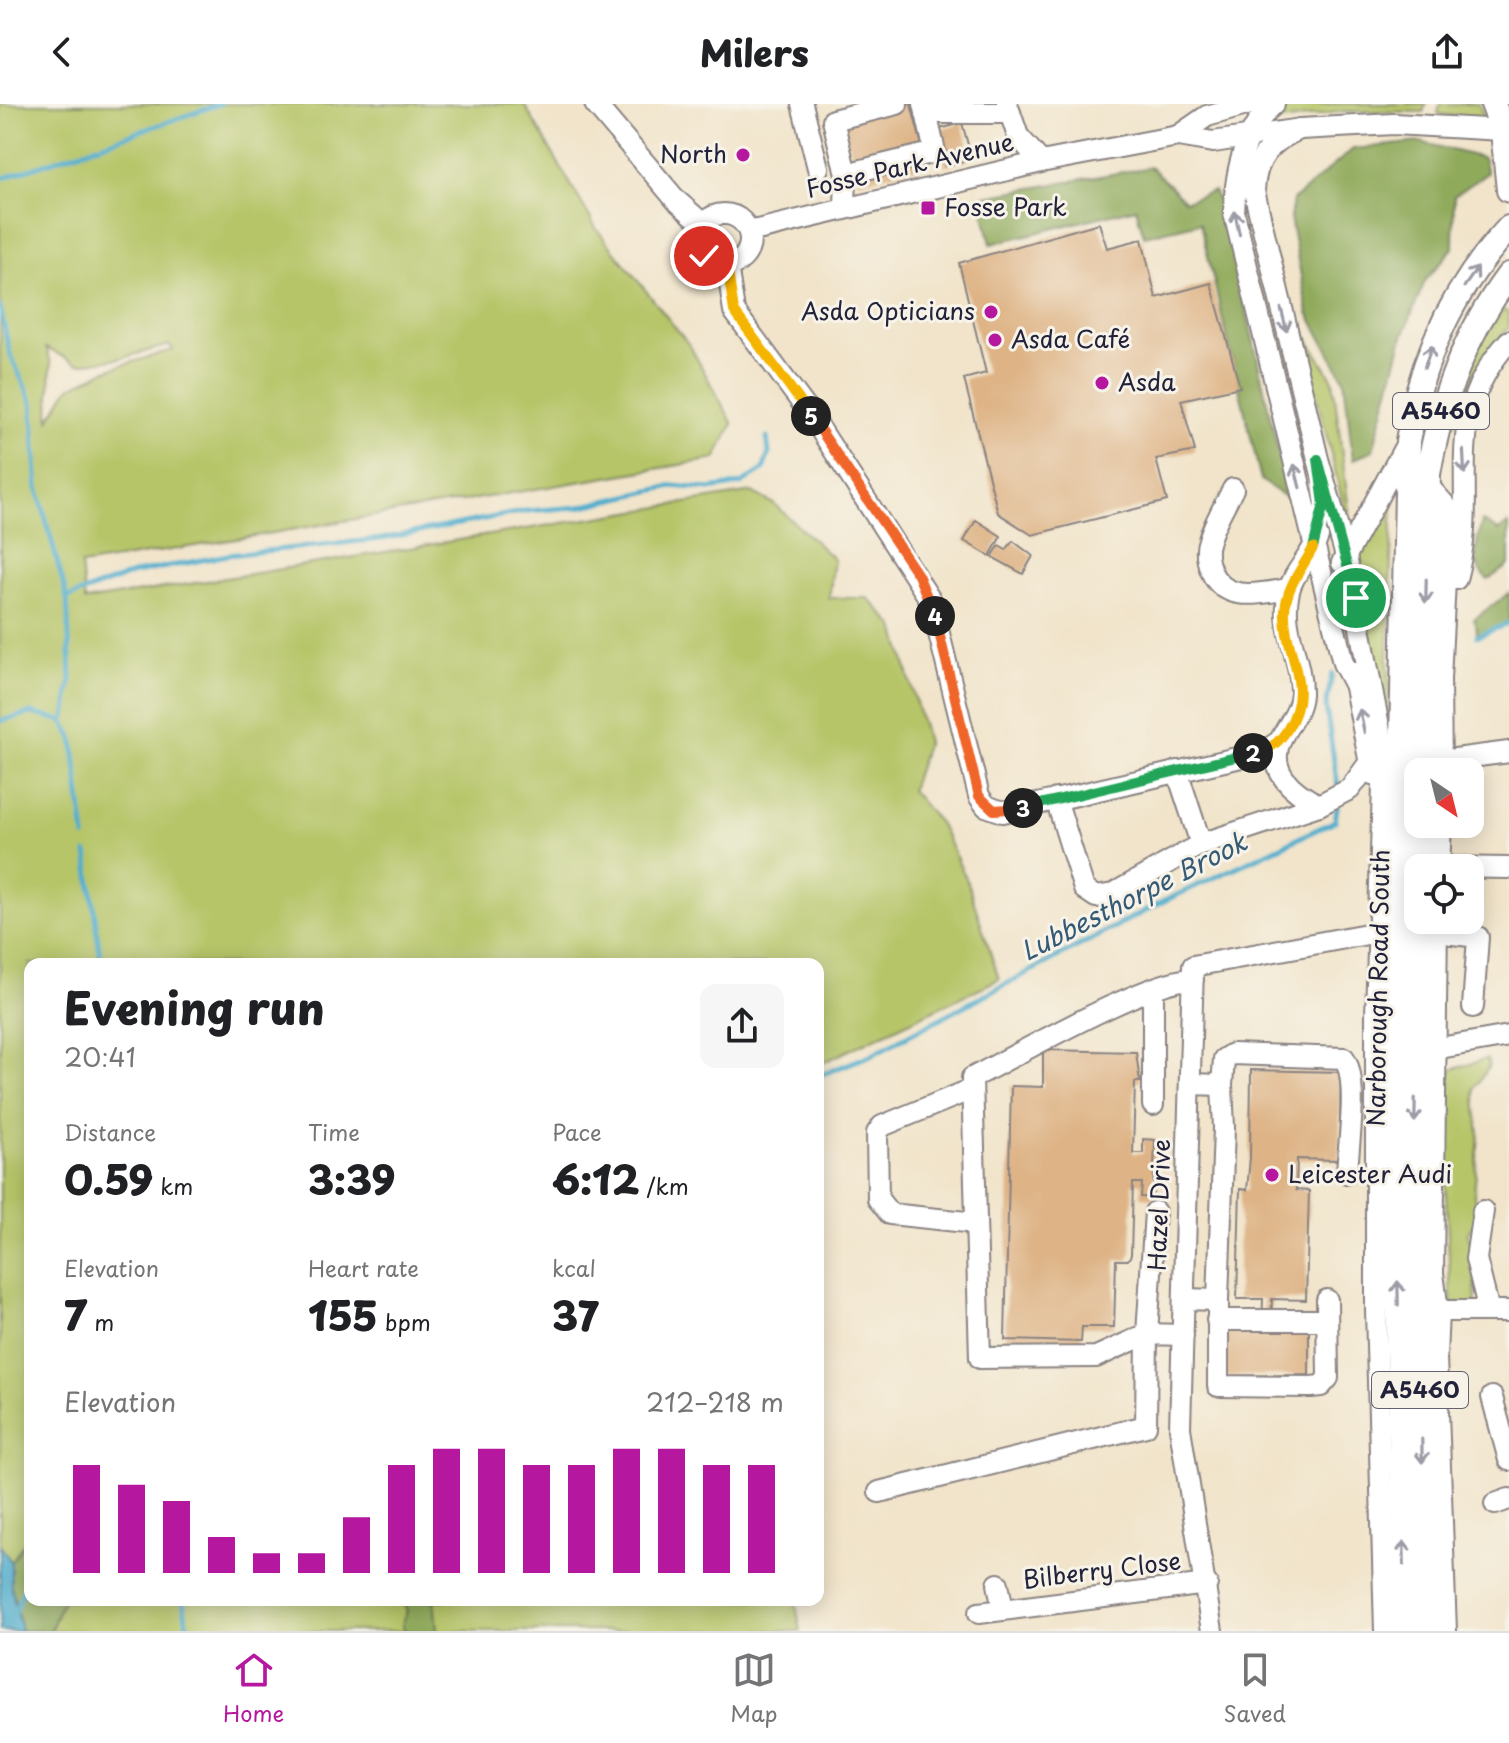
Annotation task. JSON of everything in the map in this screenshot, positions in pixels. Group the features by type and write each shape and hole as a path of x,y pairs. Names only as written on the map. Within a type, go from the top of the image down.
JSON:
{"main road":[{"path":"1493,104 1506,130 1509,190"},
{"name":"Narborough Road South","path":"1406,1631 1394,1146 1408,449 1423,371 1440,327 1503,234 1509,198"},
{"name":"A5460","path":"1434,758 1428,484 1435,432 1461,353 1480,316 1509,275"},
{"name":"Narborough Road South","path":"1426,1631 1414,1149 1430,934"}],"street":[{"path":"595,104 676,200 703,224"},
{"path":"818,168 805,113 833,120 897,104"},
{"name":"Fosse Park Avenue","path":"1178,136 1207,116 1250,104"},
{"path":"1274,104 1265,111 1241,157 1235,181 1234,213 1343,663 1355,686"},
{"path":"846,174 935,152 925,109 1008,108 1018,136 1041,162"},
{"path":"833,120 846,174 845,207"},
{"name":"Fosse Park Avenue","path":"749,232 1041,162 1178,136 1213,142 1300,129 1394,124 1506,130"},
{"name":"Narborough Road South","path":"1300,129 1271,145 1258,165 1254,191 1318,459 1346,556 1384,752 1378,932 1376,1310 1385,1631"},
{"path":"725,214 740,219 749,232 746,254 727,265 704,256 698,240 703,224 725,214"},
{"path":"727,265 734,311 811,415 931,601 979,796 986,806 1003,812 1272,746 1293,721 1301,697 1285,610 1289,589 1316,543 1324,504 1318,459"},
{"path":"1446,614 1463,538 1466,420 1477,387 1509,341"},
{"path":"1408,449 1428,484 1446,506 1448,522 1446,614 1435,758"},
{"name":"Narborough Road South","path":"1382,825 1338,602 1337,579 1346,556 1408,449"},
{"path":"1233,489 1208,541 1207,559 1213,575 1223,587 1248,596 1289,589"},
{"path":"1272,746 1285,784 1319,805"},
{"path":"1481,758 1509,752"},
{"path":"1056,799 1084,889 1096,897 1117,892 1201,844 1319,805 1350,789 1369,763"},
{"path":"1177,771 1201,844"},
{"path":"1484,868 1509,868"},
{"path":"1183,1335 1147,1334 1096,1357 980,1358 972,1078 1153,989 1178,978 1193,979 1193,966 1378,932"},
{"path":"1431,934 1433,1273 1438,1311 1436,1357 1446,1631"},
{"path":"1467,934 1478,937 1473,1007"},
{"name":"Hazel Drive","path":"1193,979 1180,1428 1212,1631"},
{"path":"1153,989 1153,1105"},
{"path":"1434,1049 1509,1036"},
{"path":"1184,1299 1218,1310 1327,1310 1328,1378 1321,1386 1311,1387 1218,1386 1218,1310 1224,1128 1222,1085 1224,1059 1232,1054 1344,1058 1350,1068 1350,1087 1341,1174 1376,1172"},
{"path":"1190,1084 1222,1085"},
{"path":"972,1089 882,1126 877,1133 878,1199 890,1214 976,1223"},
{"path":"1438,1311 1499,1311 1476,1259 1483,1211"},
{"path":"879,1492 1146,1426 1147,1334 1155,1212"},
{"path":"1492,1397 1509,1460"},
{"name":"Bilberry Close","path":"998,1584 1003,1610"},
{"name":"Bilberry Close","path":"979,1613 1207,1584"}],"green space":[{"path":"0,104 524,104 596,228 690,346 733,424 715,459 81,565 85,601 752,492 774,504 834,559 829,598 868,598 895,627 927,742 911,790 940,824 966,878 999,979 824,1062 824,958 24,958 24,1543 11,1562 0,1545","holes":["170,345 173,350 106,370 69,388 49,420 51,363 46,348 78,364 122,358"]},
{"path":"1299,104 1426,104 1423,112 1343,111 1272,123 1282,108"},
{"path":"1440,104 1479,104 1485,120 1438,114"},
{"path":"1420,142 1483,158 1487,173 1454,196 1453,248 1425,281 1403,336 1373,450 1353,460 1344,379 1308,313 1290,218 1293,200 1353,149"},
{"path":"1151,167 1185,201 1214,191 1226,219 1289,500 1261,480 1200,223 1144,236 1136,208 991,244 980,197"},
{"path":"1503,309 1509,313 1509,326 1475,372 1454,424 1449,423 1464,367"},
{"path":"1299,324 1333,380 1349,511 1346,516"},
{"path":"1393,493 1388,659 1391,754 1357,557"},
{"path":"1482,521 1499,531 1509,523 1509,565 1488,580 1476,560"},
{"path":"1509,593 1509,623 1477,636 1474,619"},
{"path":"1487,1059 1489,1066 1474,1089 1479,1134 1474,1195 1478,1219 1467,1234 1474,1248 1476,1311 1451,1304 1441,1084 1453,1069"},
{"path":"24,1543 24,1606 60,1606 50,1631 21,1631 11,1585 11,1562"},
{"path":"60,1606 404,1606 407,1611 403,1625 405,1631 50,1631"},
{"path":"404,1606 435,1606 437,1631 405,1631 402,1625 407,1611"},
{"path":"435,1606 796,1606 801,1631 437,1631"}],"water":[{"path":"0,1545 11,1562 11,1585 21,1631 0,1631"}],"building":[{"path":"885,104 911,104 927,165 858,182 841,115"},
{"path":"962,123 972,159 945,166 936,130"},
{"name":"Asda","path":"1099,223 1107,248 1142,239 1156,298 1211,283 1240,387 1181,400 1195,451 1156,459 1167,501 1032,535 998,513 964,379 986,373 959,263"},
{"path":"976,520 1001,536 990,556 964,541"},
{"path":"1013,541 1033,556 1023,574 992,557 999,546 1006,550"},
{"path":"1043,1050 1136,1052 1140,1082 1135,1082 1133,1153 1143,1153 1143,1139 1155,1140 1153,1198 1141,1197 1142,1183 1133,1183 1131,1255 1128,1260 1116,1260 1114,1327 1082,1327 1081,1342 1005,1340 1011,1086 1043,1087"},
{"name":"Leicester Audi","path":"1251,1070 1341,1072 1339,1160 1297,1159 1296,1190 1309,1191 1306,1300 1272,1299 1271,1328 1309,1328 1309,1375 1226,1376 1226,1328 1262,1328 1263,1299 1237,1299 1240,1189 1247,1190 1250,1158"}],"waterway":[{"path":"0,179 220,104"},
{"path":"0,307 10,354 32,402 38,490 67,598"},
{"path":"0,721 31,713 63,721 65,718 71,678 67,598 135,573 228,555 381,539 526,511 579,507 672,486 709,489 741,484 763,470 769,453 767,438"},
{"name":"Lubbesthorpe Brook","path":"1477,636 1509,623"},
{"name":"Lubbesthorpe Brook","path":"1332,674 1326,708 1338,787"},
{"path":"63,721 73,739 85,837"},
{"name":"Lubbesthorpe Brook","path":"824,1074 871,1055 1162,902 1335,821 1338,801"},
{"path":"87,853 100,958"},
{"name":"Lubbesthorpe Brook","path":"15,1612 24,1588"},
{"path":"184,1606 188,1631"}],"place":[{"name":"North","path":"743,155"},
{"name":"Fosse Park","path":"928,208"},
{"name":"Asda Opticians","path":"991,312"},
{"name":"Asda Café","path":"995,340"},
{"name":"Asda","path":"1102,383"},
{"name":"Leicester Audi","path":"1272,1175"}],"route":[{"path":"704,256 718,265 727,265 734,311 777,366 918,575 931,601 979,796 986,806 1003,812 1082,796 1263,752 1280,741 1293,721 1301,697 1285,610 1289,589 1316,543 1323,520 1318,459 1356,598"}]}
